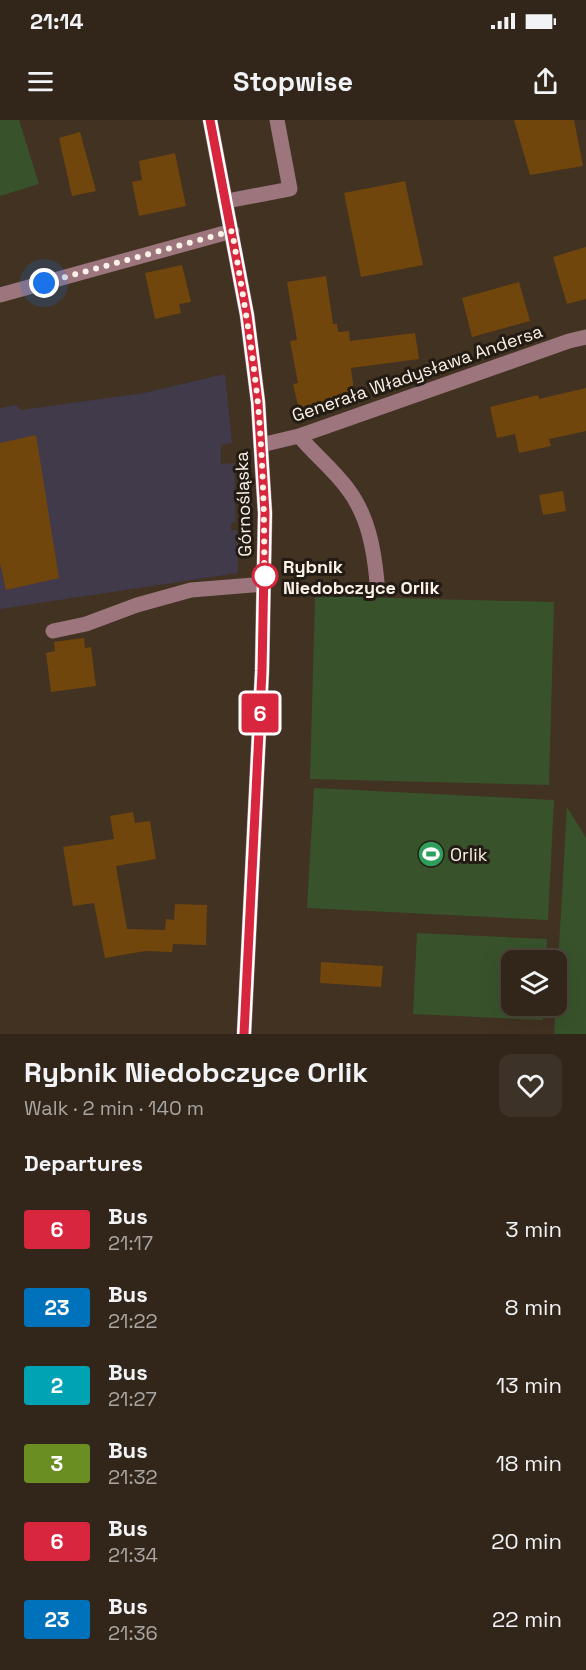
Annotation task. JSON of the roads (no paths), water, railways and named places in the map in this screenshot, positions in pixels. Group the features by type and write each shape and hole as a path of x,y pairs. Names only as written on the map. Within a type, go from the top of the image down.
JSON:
{"street":[{"name":"Górnośląska","path":"210,120 227,201 250,336 265,513 262,671 244,1034"},
{"path":"227,201 290,189 277,120"},
{"path":"0,295 232,231"},
{"name":"Generała Władysława Andersa","path":"261,445 299,436 586,337"},
{"path":"299,436 341,481 354,499 370,537 377,582"},
{"path":"53,630 86,624 137,605 191,590 264,584"}],"place":[{"name":"Rybnik Niedobczyce Orlik","path":"265,576"},
{"name":"Orlik","path":"431,854"}]}
